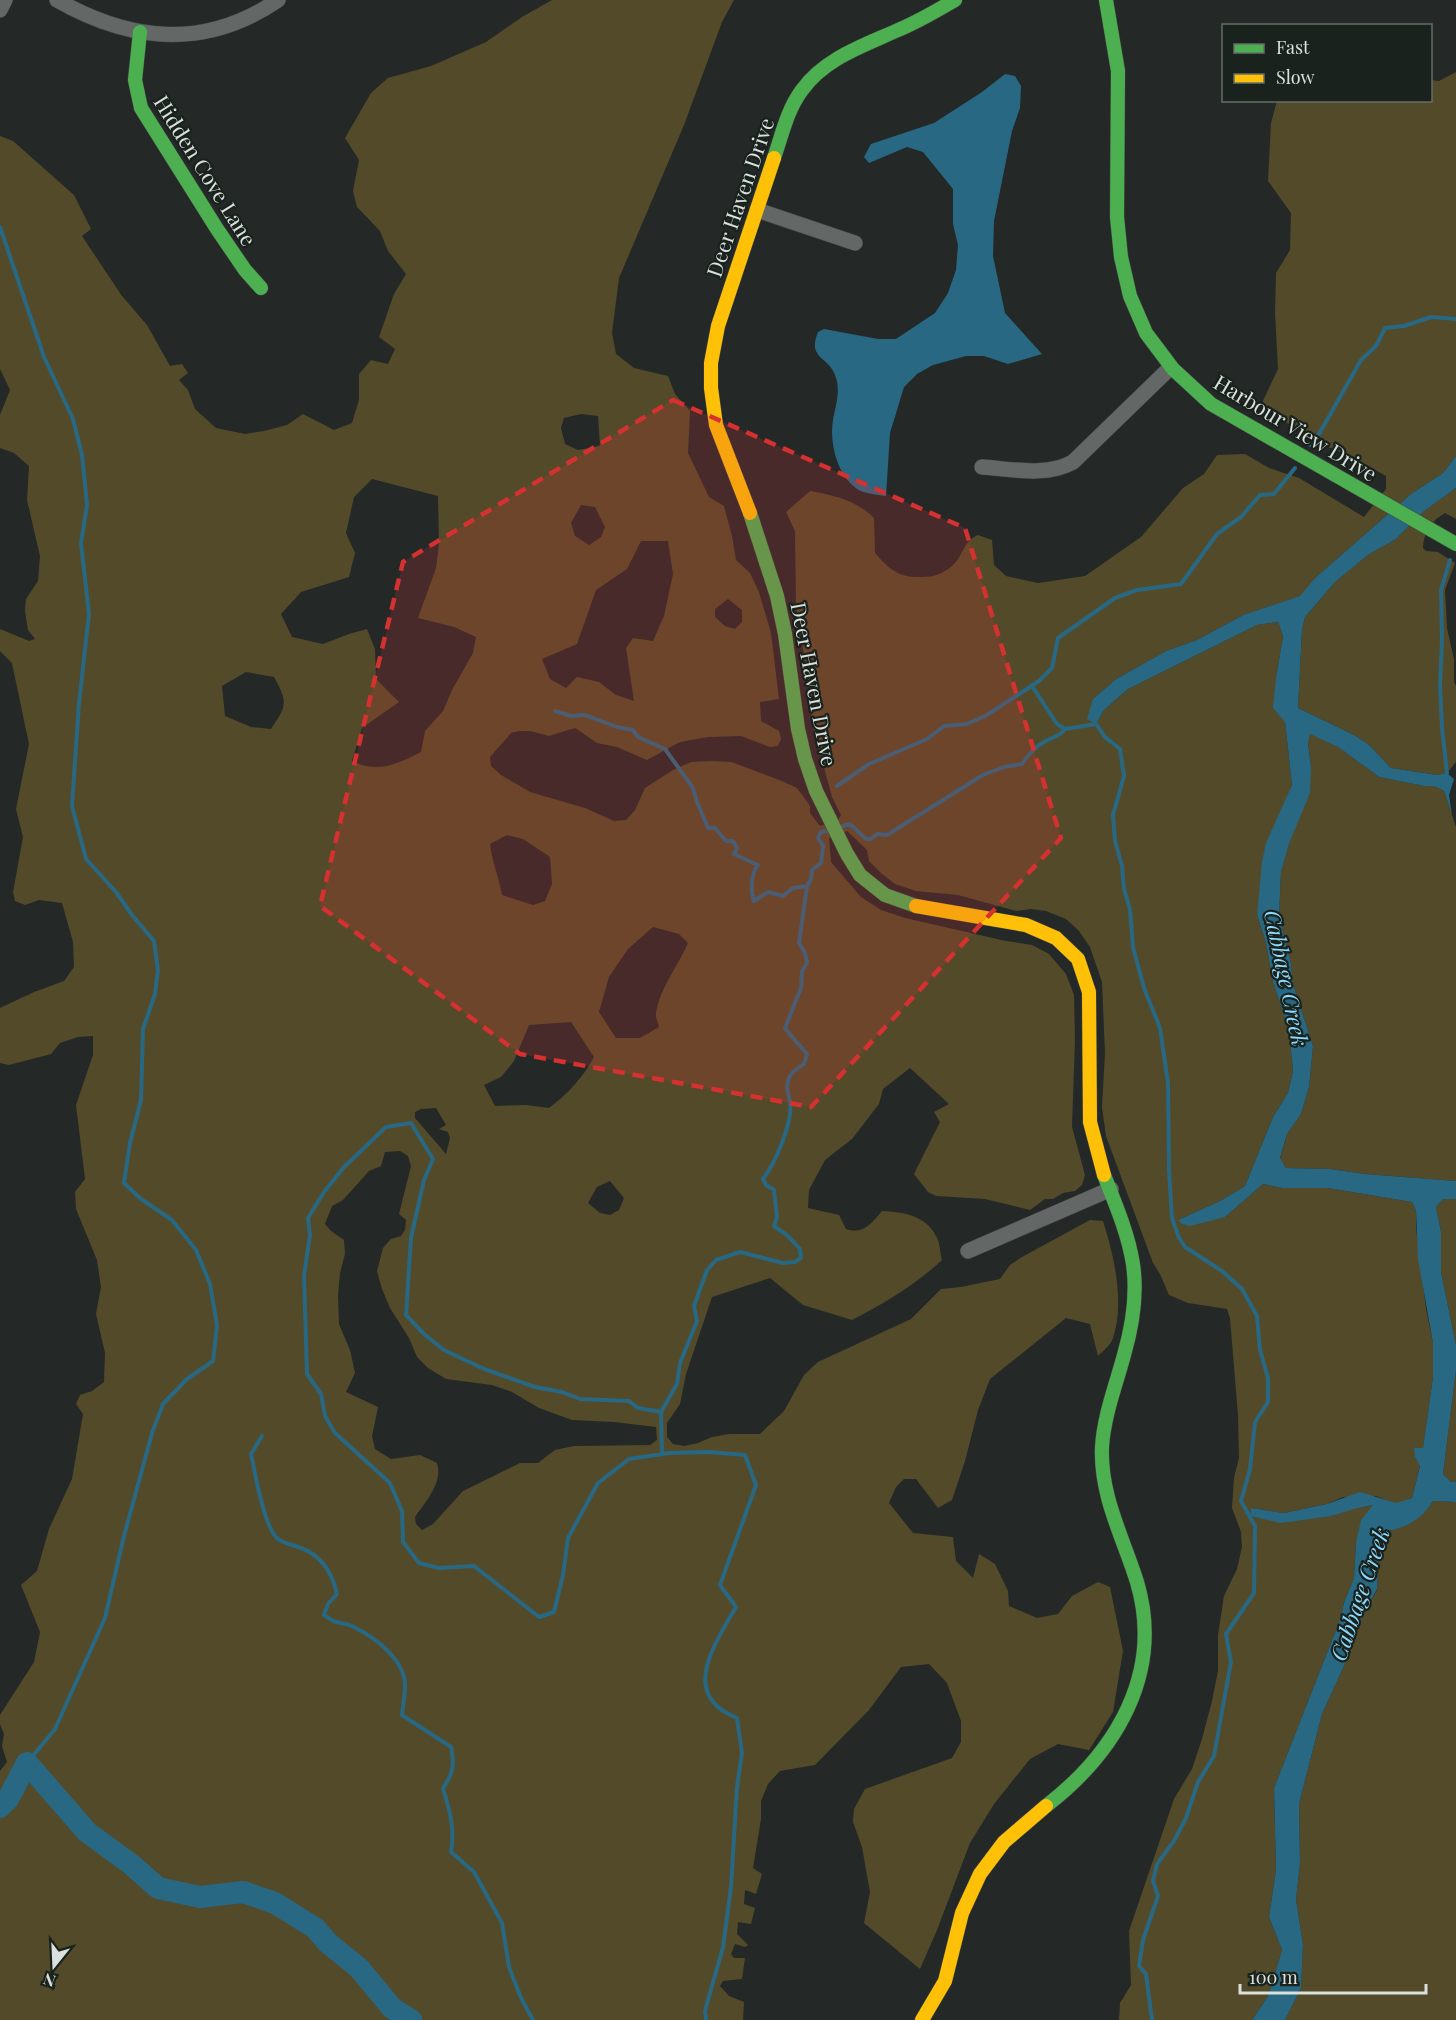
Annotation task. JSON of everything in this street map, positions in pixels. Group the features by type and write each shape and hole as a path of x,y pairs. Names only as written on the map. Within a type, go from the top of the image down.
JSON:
{"street":[{"path":"0,10 5,0"},
{"path":"57,0 104,22 140,32 166,35 202,33 251,15 278,0"},
{"name":"Deer Haven Drive","path":"922,2020 945,1980 961,1918 969,1895 982,1871 1008,1838 1028,1819 1068,1790 1098,1760 1122,1721 1138,1678 1143,1656 1143,1614 1134,1572 1108,1507 1102,1466 1105,1422 1132,1334 1136,1310 1134,1263 1128,1235 1098,1155 1089,1113 1088,982 1083,965 1073,950 1059,937 1042,929 922,906 888,896 871,886 861,876 830,820 813,783 802,750 795,716 790,660 777,596 716,425 711,400 710,363 714,338 791,108 808,80 834,59 907,26 955,0"},
{"name":"Harbour View Drive","path":"1105,0 1113,32 1118,80 1117,229 1120,263 1139,319 1152,341 1171,367 1211,404 1456,544"},
{"name":"Hidden Cove Lane","path":"140,32 133,73 135,91 141,108 240,262 261,288"},
{"path":"757,210 855,243"},
{"path":"982,467 1041,470 1065,467 1073,462 1171,367"},
{"path":"968,1251 1111,1189"}],"highlighted area":[{"path":"673,400 965,528 1061,838 811,1107 520,1054 320,906 403,562"}],"shaded area":[{"path":"552,0 734,0 722,22 684,125 619,278 612,333 616,354 634,368 668,376 675,394 690,411 688,453 709,497 724,506 736,560 750,573 759,592 771,633 779,699 760,702 761,721 779,731 781,739 778,746 770,747 741,736 708,737 680,742 647,760 617,747 597,743 575,728 549,736 530,731 519,731 511,733 490,757 491,766 501,775 530,792 585,808 614,821 626,820 635,810 645,788 673,770 691,762 711,761 731,762 797,788 810,806 810,813 820,826 838,820 841,815 832,797 813,727 796,606 795,531 786,512 810,491 845,500 868,512 874,518 875,553 896,572 914,577 934,576 941,573 956,562 969,541 978,535 992,540 994,565 1006,576 1038,583 1085,576 1141,537 1183,488 1204,474 1217,455 1245,454 1269,468 1299,478 1364,517 1386,489 1386,476 1351,456 1313,441 1261,405 1278,369 1275,313 1276,273 1290,250 1291,213 1268,181 1271,123 1277,102 1432,102 1432,80 1439,81 1456,72 1456,456 1443,473 1411,494 1315,578 1301,596 1243,615 1197,640 1166,651 1116,679 1093,699 1096,724 1104,710 1128,689 1257,625 1278,622 1283,636 1276,678 1285,722 1292,785 1284,806 1257,915 1266,943 1273,982 1289,1030 1293,1071 1288,1093 1273,1117 1245,1186 1220,1201 1178,1220 1225,1217 1263,1184 1282,1188 1328,1188 1412,1202 1416,1211 1426,1309 1433,1343 1433,1377 1423,1449 1415,1448 1415,1457 1420,1465 1412,1498 1396,1504 1376,1496 1343,1497 1327,1504 1284,1513 1251,1508 1250,1516 1353,1509 1373,1505 1356,1543 1354,1578 1338,1625 1274,1788 1276,1870 1269,1917 1282,1950 1268,1996 1252,2020 1119,2020 1120,2003 1131,1985 1129,1931 1174,1799 1192,1769 1202,1739 1218,1671 1218,1635 1224,1596 1237,1569 1242,1547 1241,1532 1232,1508 1234,1478 1239,1458 1238,1415 1230,1318 1227,1309 1188,1303 1169,1295 1153,1263 1106,1136 1102,1107 1105,1053 1102,982 1090,947 1079,931 1066,919 1046,911 1031,909 1016,911 958,895 916,891 895,884 869,861 867,850 847,831 829,838 831,862 861,897 881,910 905,918 1032,945 1049,954 1066,974 1074,995 1072,1127 1085,1175 1082,1185 1075,1191 1063,1193 1053,1199 1045,1199 1030,1210 985,1199 936,1196 928,1192 914,1174 940,1122 934,1112 949,1104 910,1068 883,1089 879,1104 852,1139 825,1160 809,1190 808,1208 839,1215 846,1229 852,1230 867,1227 882,1211 913,1216 932,1229 938,1241 942,1260 899,1293 852,1320 803,1305 770,1278 712,1297 686,1374 680,1404 667,1423 667,1437 673,1444 684,1446 729,1434 760,1434 784,1411 804,1375 818,1362 911,1319 941,1289 1000,1279 1010,1265 1022,1257 1090,1220 1103,1221 1111,1249 1118,1294 1116,1324 1111,1343 1098,1356 1090,1324 1066,1318 990,1379 978,1410 952,1500 938,1508 916,1479 904,1479 896,1487 889,1503 913,1533 953,1537 956,1561 973,1578 979,1554 995,1564 1008,1591 1009,1606 1037,1618 1058,1614 1072,1596 1098,1582 1110,1587 1123,1651 1113,1712 1089,1750 1058,1744 1030,1759 994,1804 970,1843 920,1969 864,1923 870,1892 862,1847 853,1822 854,1809 865,1789 952,1758 961,1742 961,1721 947,1683 929,1664 901,1667 869,1710 815,1765 780,1771 768,1784 761,1801 761,1819 753,1868 762,1874 756,1894 745,1890 744,1904 755,1908 751,1924 738,1922 737,1934 748,1945 745,1947 735,1944 731,1954 734,1958 745,1958 742,1979 723,1981 720,1986 729,1996 744,2002 743,2020 0,2020 0,1771 7,1762 2,1746 4,1734 0,1724 0,1715 34,1662 40,1632 21,1585 37,1571 49,1529 72,1479 83,1414 76,1404 80,1395 92,1391 104,1382 105,1353 96,1314 101,1287 97,1260 76,1209 75,1192 85,1179 76,1105 93,1055 93,1036 78,1037 60,1043 51,1054 9,1065 0,1063 0,1008 64,981 74,967 73,942 62,903 39,900 25,905 15,901 13,892 23,837 16,809 29,744 12,663 0,651 0,629 29,641 35,639 28,630 25,611 26,599 38,581 40,556 27,500 29,466 14,453 0,448 0,415 10,390 0,369 0,136 13,141 74,195 91,229 82,236 122,296 147,325 170,366 182,364 188,373 179,380 188,390 195,409 216,428 245,434 264,431 287,425 303,414 334,430 352,423 359,400 359,374 371,360 388,364 395,349 379,337 394,294 406,274 388,251 380,231 357,207 353,191 359,160 345,138 371,93 388,78 431,66 486,42","holes":["581,414 598,416 600,446 578,450 565,444 561,428 564,418","372,479 438,496 439,544 436,568 418,618 454,627 476,637 473,653 443,711 425,731 421,752 404,760 379,767 370,767 352,761 362,728 399,702 376,679 375,649 367,629 323,644 292,637 281,614 301,592 349,577 355,553 346,533 354,497","581,505 595,507 605,527 601,537 589,545 575,536 571,523","641,541 668,541 673,574 664,616 653,641 633,638 626,648 634,701 616,695 599,682 577,677 566,688 550,679 542,659 577,644 596,590 627,569","728,599 742,610 742,622 735,629 725,626 715,617 715,609","246,672 274,677 282,692 284,704 271,729 251,727 225,716 222,686","507,835 523,839 550,857 552,884 545,901 533,905 502,895 490,844","653,927 679,934 688,943 658,1004 656,1015 659,1027 640,1038 616,1038 599,1012 609,977 628,949","571,1022 594,1057 574,1085 549,1108 526,1105 495,1106 484,1085 501,1077 514,1061 529,1025","436,1108 446,1125 439,1129 448,1132 450,1138 446,1154 415,1118 415,1112 421,1109","400,1151 408,1156 411,1166 399,1214 406,1220 405,1230 401,1236 391,1239 383,1248 377,1271 390,1308 409,1338 417,1357 428,1368 446,1379 492,1385 512,1392 539,1408 572,1420 656,1427 657,1440 650,1445 574,1446 555,1450 538,1463 520,1463 463,1491 433,1524 422,1530 416,1524 415,1517 436,1485 437,1463 420,1455 391,1459 375,1449 372,1436 378,1407 346,1392 355,1373 350,1350 339,1324 338,1295 345,1254 344,1240 325,1224 332,1206 343,1200 369,1171 381,1166 385,1152","610,1181 624,1198 619,1210 610,1215 600,1213 588,1203 597,1187"]},
{"path":"1456,488 1456,519 1445,513 1436,519 1423,542 1423,548 1426,551 1438,552 1455,563 1445,590 1447,628 1454,659 1456,686 1456,762 1447,773 1437,775 1391,768 1368,744 1298,708 1302,630 1305,617 1335,582 1368,555 1396,539 1423,512"},
{"path":"1310,733 1338,747 1379,777 1434,786 1444,791 1456,827 1456,1181 1330,1169 1286,1168 1280,1159 1287,1134 1301,1114 1309,1087 1313,1046 1293,984 1291,964 1279,915 1281,872 1311,767 1308,742"},
{"path":"1443,1199 1456,1199 1456,1345 1441,1272 1441,1232 1436,1207"},
{"path":"1456,1370 1456,1482 1451,1482 1443,1474"},
{"path":"1433,1501 1456,1502 1456,2020 1285,2020 1301,1988 1303,1945 1296,1899 1300,1864 1299,1804 1322,1714 1344,1666 1355,1631 1377,1590 1379,1552 1387,1531 1414,1521"}],"water":[{"path":"1005,74 1015,76 1021,86 1020,108 1012,131 994,221 993,256 1005,313 1042,354 1008,364 984,356 966,356 933,365 917,374 904,387 890,433 886,496 863,492 847,479 837,461 832,430 838,386 832,369 815,347 818,332 824,329 878,339 896,339 935,313 948,293 956,270 958,245 953,224 953,189 923,152 907,147 869,163 864,157 871,144 934,123"},
{"name":"Cabbage Creek","path":"1456,456 1456,488 1423,512 1396,539 1368,555 1335,582 1305,617 1302,630 1298,708 1368,744 1391,768 1437,775 1447,773 1454,779 1449,795 1452,815 1444,791 1434,786 1379,777 1338,747 1310,734 1308,743 1311,767 1310,793 1290,841 1281,872 1279,915 1291,964 1293,984 1313,1046 1309,1087 1301,1114 1287,1134 1280,1158 1286,1168 1330,1169 1456,1181 1456,1199 1443,1199 1436,1207 1441,1232 1441,1272 1456,1345 1456,1370 1443,1474 1451,1482 1456,1482 1456,1502 1433,1501 1414,1521 1387,1531 1379,1552 1377,1589 1355,1631 1344,1666 1322,1714 1299,1804 1300,1864 1296,1899 1303,1945 1301,1988 1285,2020 1252,2020 1268,1996 1282,1950 1269,1917 1276,1870 1274,1788 1338,1625 1354,1578 1356,1543 1361,1520 1373,1505 1331,1516 1281,1523 1250,1516 1251,1508 1284,1513 1327,1504 1360,1492 1396,1503 1412,1498 1420,1466 1415,1457 1414,1448 1423,1448 1433,1377 1433,1343 1418,1259 1416,1211 1412,1202 1328,1188 1282,1188 1263,1184 1225,1217 1190,1226 1178,1220 1220,1201 1245,1186 1273,1117 1288,1093 1293,1071 1289,1030 1273,982 1266,943 1257,915 1266,843 1292,785 1285,722 1273,708 1283,636 1278,622 1257,625 1128,689 1104,710 1096,724 1087,719 1093,699 1116,679 1166,651 1197,640 1243,615 1300,596 1315,578 1411,494 1443,473"}],"waterway":[{"path":"0,227 44,357 73,419 82,455 87,505 81,543 89,614 79,703 72,806 86,859 116,892 154,941 158,970 155,994 143,1029 141,1100 130,1143 124,1183 141,1199 172,1220 196,1250 210,1284 217,1325 213,1361 187,1379 163,1404 152,1433 124,1536 105,1618 55,1729 27,1763"},
{"path":"1310,445 1319,434 1361,360 1376,346 1385,328 1404,326 1431,317 1456,319"},
{"path":"837,786 869,764 927,739 944,726 967,724 987,715 1039,681 1052,668 1058,638 1115,598 1137,590 1181,584 1217,534 1241,517 1260,495 1274,494 1295,468"},
{"path":"1447,773 1440,685 1441,590 1450,560"},
{"path":"1032,686 1057,724 1065,729"},
{"path":"555,711 571,716 585,715 617,727 633,730 638,737 665,749 693,788 708,828 715,828 726,841 733,841 737,848 734,854 758,865 752,882 754,901 768,892 783,896 793,888 807,886"},
{"path":"840,827 850,824 866,839 871,839 877,834 887,835 983,775 1004,767 1022,764 1037,746 1065,729 1096,724 1105,737 1120,749 1124,776 1113,815 1115,841 1130,909 1133,947 1144,988 1160,1028 1168,1083 1172,1218 1185,1247 1222,1271 1242,1289 1257,1316 1260,1350 1268,1378 1268,1402 1255,1422 1250,1469 1241,1501 1255,1526 1254,1593 1226,1634 1231,1662 1214,1756 1198,1782 1186,1818 1174,1841 1157,1864 1153,1881 1158,1896 1143,1940 1139,1966 1146,1974 1152,2020"},
{"path":"706,2020 705,2011 723,1947 731,1887 737,1787 742,1753 737,1718 719,1708 709,1696 705,1683 706,1668 711,1653 736,1607 720,1585 756,1485 745,1455 709,1452 669,1453 629,1459 598,1483 568,1538 563,1575 554,1612 539,1617 474,1566 439,1568 419,1563 403,1542 402,1511 390,1483 335,1433 325,1416 321,1394 307,1374 304,1276 310,1235 308,1218 324,1192 344,1167 386,1127 411,1123 433,1159 424,1180 411,1238 406,1315 444,1350 484,1369 535,1387 562,1392 580,1399 629,1401 638,1408 661,1412 677,1384 680,1363 697,1321 694,1306 707,1270 716,1260 740,1252 783,1263 795,1262 801,1258 800,1249 774,1226 777,1217 774,1190 766,1185 763,1179 778,1153 789,1121 788,1080 792,1072 804,1064 807,1054 785,1028 801,988 802,971 807,963 805,953 799,943 807,886 812,870 821,863 823,846 818,838 821,832 827,831"},
{"path":"661,1412 662,1454"},
{"path":"262,1436 251,1454 261,1499 272,1532 279,1540 313,1554 329,1571 337,1594 328,1604 324,1615 333,1621 350,1625 363,1632 388,1651 404,1676 402,1715 451,1747 452,1769 443,1788 451,1820 451,1852 474,1872 502,1923 509,1967 521,1998 533,2020"},
{"path":"0,1807 8,1799 27,1763 87,1832 132,1865 158,1888 200,1897 243,1892 275,1903 315,1928 328,1943 359,1968 392,2008 411,2020"}],"traffic: fast":[{"path":"774,158 792,106 802,90 822,69 846,54 913,23 955,0"},
{"path":"1106,0 1118,71 1117,217 1121,257 1130,296 1146,333 1173,369 1211,404 1456,544"},
{"path":"140,32 135,80 141,108 217,229 245,270 261,288"},
{"path":"750,513 777,596 785,634 798,729 816,791 860,875 885,895 916,906"},
{"path":"1046,1806 1094,1761 1113,1735 1128,1708 1139,1679 1144,1648 1144,1616 1137,1582 1114,1516 1102,1465 1105,1423 1131,1328 1135,1283 1133,1263 1122,1222 1104,1175"}],"traffic: slow":[{"path":"750,513 716,425 711,388 711,363 718,326 774,158"},
{"path":"916,906 1026,925 1056,938 1078,959 1089,992 1090,1122 1104,1175"},
{"path":"922,2020 945,1981 962,1913 980,1874 1004,1842 1046,1806"}]}
